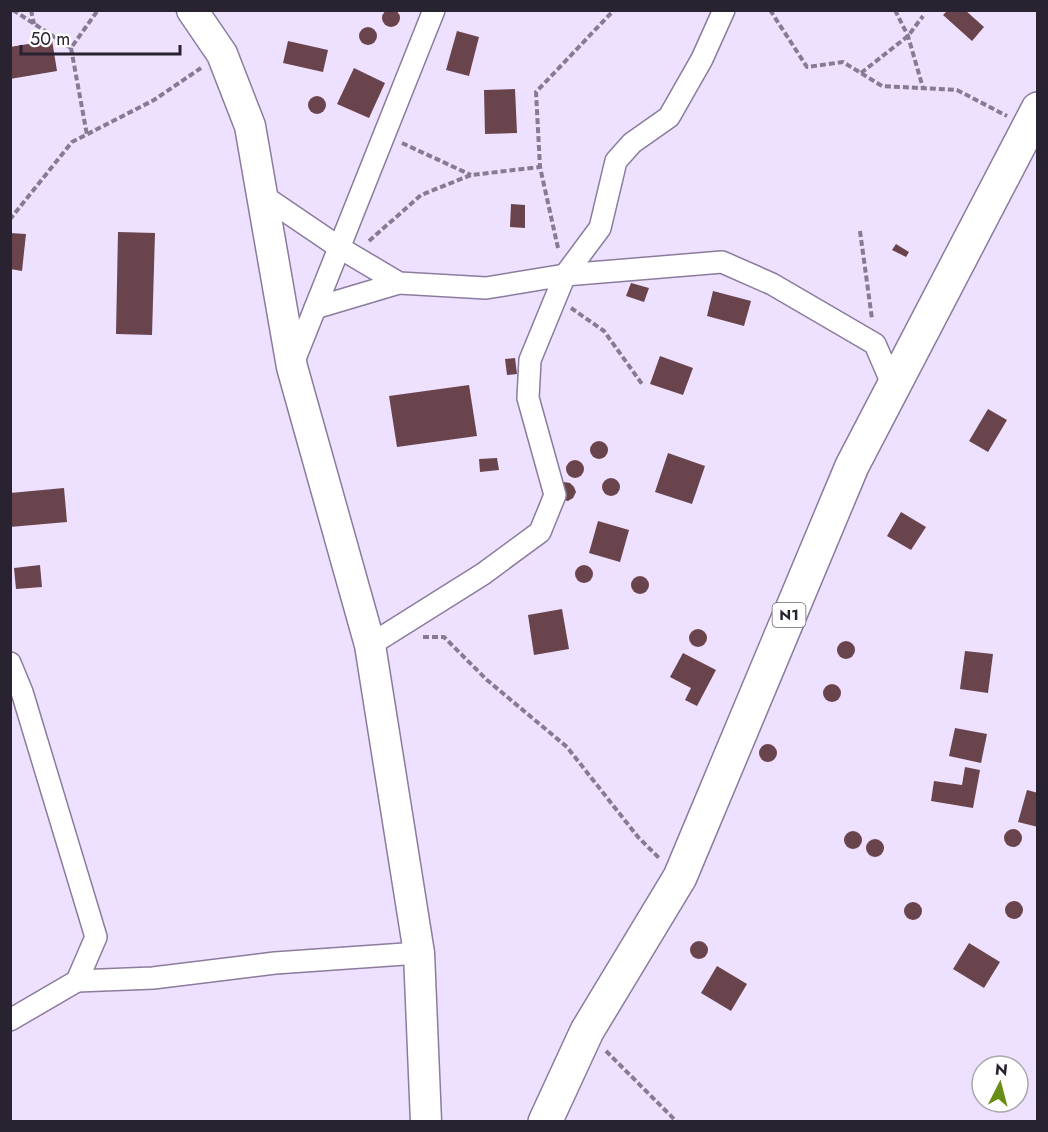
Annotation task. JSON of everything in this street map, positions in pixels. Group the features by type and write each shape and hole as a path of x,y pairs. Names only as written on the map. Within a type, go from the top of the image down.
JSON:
{"highway":[{"name":"N1","path":"545,1122 587,1031 680,877 852,466 1033,118"}],"street":[{"path":"192,10 222,54 250,126 292,367 370,645 419,953 426,1122"},
{"path":"292,367 315,308 346,252 385,135 434,10"},
{"path":"370,645 483,574 540,532 555,495 528,398 531,360 565,275 600,228 616,161 632,143 669,117 702,59 724,10"},
{"path":"262,195 346,252 399,284"},
{"path":"315,308 399,284 486,288 565,275 722,262 772,284 875,344 893,386"},
{"path":"10,663 22,692 96,937 77,981"},
{"path":"10,1020 77,981 153,978 275,963 419,953"}],"path":[{"path":"13,10 71,48"},
{"path":"31,10 34,25"},
{"path":"87,135 71,48 98,10"},
{"path":"565,275 540,168 536,92 614,10"},
{"path":"770,10 807,67 843,62 882,86 957,90 1033,118"},
{"path":"895,10 908,36 923,88"},
{"path":"861,73 908,36 923,16"},
{"path":"10,216 12,218 72,142 154,100 222,54"},
{"path":"385,135 471,175"},
{"path":"346,252 421,195 471,175 540,168"},
{"path":"860,231 875,344"},
{"path":"556,297 603,331 642,384"},
{"path":"420,637 444,637 487,680 567,747 638,837 680,877"},
{"path":"587,1031 677,1122"}],"building":[{"path":"391,9 397,12 400,18 397,24 391,27 385,24 382,18 385,12"},
{"path":"948,10 965,10 984,27 972,41 943,15"},
{"path":"368,27 374,30 377,36 374,42 368,45 362,42 359,36 362,30"},
{"path":"457,31 479,37 469,76 446,70"},
{"path":"52,40 57,71 10,79 10,47"},
{"path":"288,41 328,50 323,72 283,63"},
{"path":"354,68 385,83 369,118 337,104"},
{"path":"515,89 517,133 485,134 484,90"},
{"path":"317,96 323,99 326,105 323,111 317,114 311,111 308,105 311,99"},
{"path":"511,204 525,205 525,228 510,227"},
{"path":"118,232 155,233 152,335 116,334"},
{"path":"10,233 26,234 22,271 10,269"},
{"path":"896,244 909,252 906,257 892,250"},
{"path":"631,283 649,288 644,302 626,296"},
{"path":"713,291 751,301 744,326 707,316"},
{"path":"660,356 693,368 683,395 650,384"},
{"path":"515,358 517,374 507,375 505,359"},
{"path":"469,385 477,436 397,447 389,396"},
{"path":"988,409 1007,420 988,452 969,441"},
{"path":"599,441 605,444 608,450 605,456 599,459 593,456 590,450 593,444"},
{"path":"668,453 705,466 692,504 655,492"},
{"path":"497,458 499,470 480,472 479,459"},
{"path":"575,460 581,463 584,469 581,475 575,478 569,475 566,469 569,463"},
{"path":"611,478 617,481 620,487 617,493 611,496 605,493 602,487 605,481"},
{"path":"564,482 570,483 576,492 568,501 563,500 559,485"},
{"path":"64,488 67,522 10,527 10,493"},
{"path":"901,512 926,527 911,550 887,536"},
{"path":"598,521 629,530 620,562 589,553"},
{"path":"40,565 42,587 16,589 14,568"},
{"path":"584,565 590,568 593,574 590,580 584,583 578,580 575,574 578,568"},
{"path":"640,576 646,579 649,585 646,591 640,594 634,591 631,585 634,579"},
{"path":"562,609 569,649 534,655 528,615"},
{"path":"698,629 704,632 707,638 704,644 698,647 692,644 689,638 692,632"},
{"path":"846,641 852,644 855,650 852,656 846,659 840,656 837,650 840,644"},
{"path":"965,651 993,654 988,693 960,689"},
{"path":"683,653 716,670 697,706 685,700 691,688 670,677"},
{"path":"832,684 838,687 841,693 838,699 832,702 826,699 823,693 826,687"},
{"path":"955,728 987,734 981,763 949,756"},
{"path":"768,744 774,747 777,753 774,759 768,762 762,759 759,753 762,747"},
{"path":"965,767 980,770 973,808 931,801 934,781 962,785"},
{"path":"1027,790 1038,793 1038,827 1018,822"},
{"path":"1013,829 1019,832 1022,838 1019,844 1013,847 1007,844 1004,838 1007,832"},
{"path":"853,831 859,834 862,840 859,846 853,849 847,846 844,840 847,834"},
{"path":"875,839 881,842 884,848 881,854 875,857 869,854 866,848 869,842"},
{"path":"1014,901 1020,904 1023,910 1020,916 1014,919 1008,916 1005,910 1008,904"},
{"path":"913,902 919,905 922,911 919,917 913,920 907,917 904,911 907,905"},
{"path":"699,941 705,944 708,950 705,956 699,959 693,956 690,950 693,944"},
{"path":"969,943 1000,962 984,988 953,969"},
{"path":"717,966 747,984 731,1011 701,993"}]}
